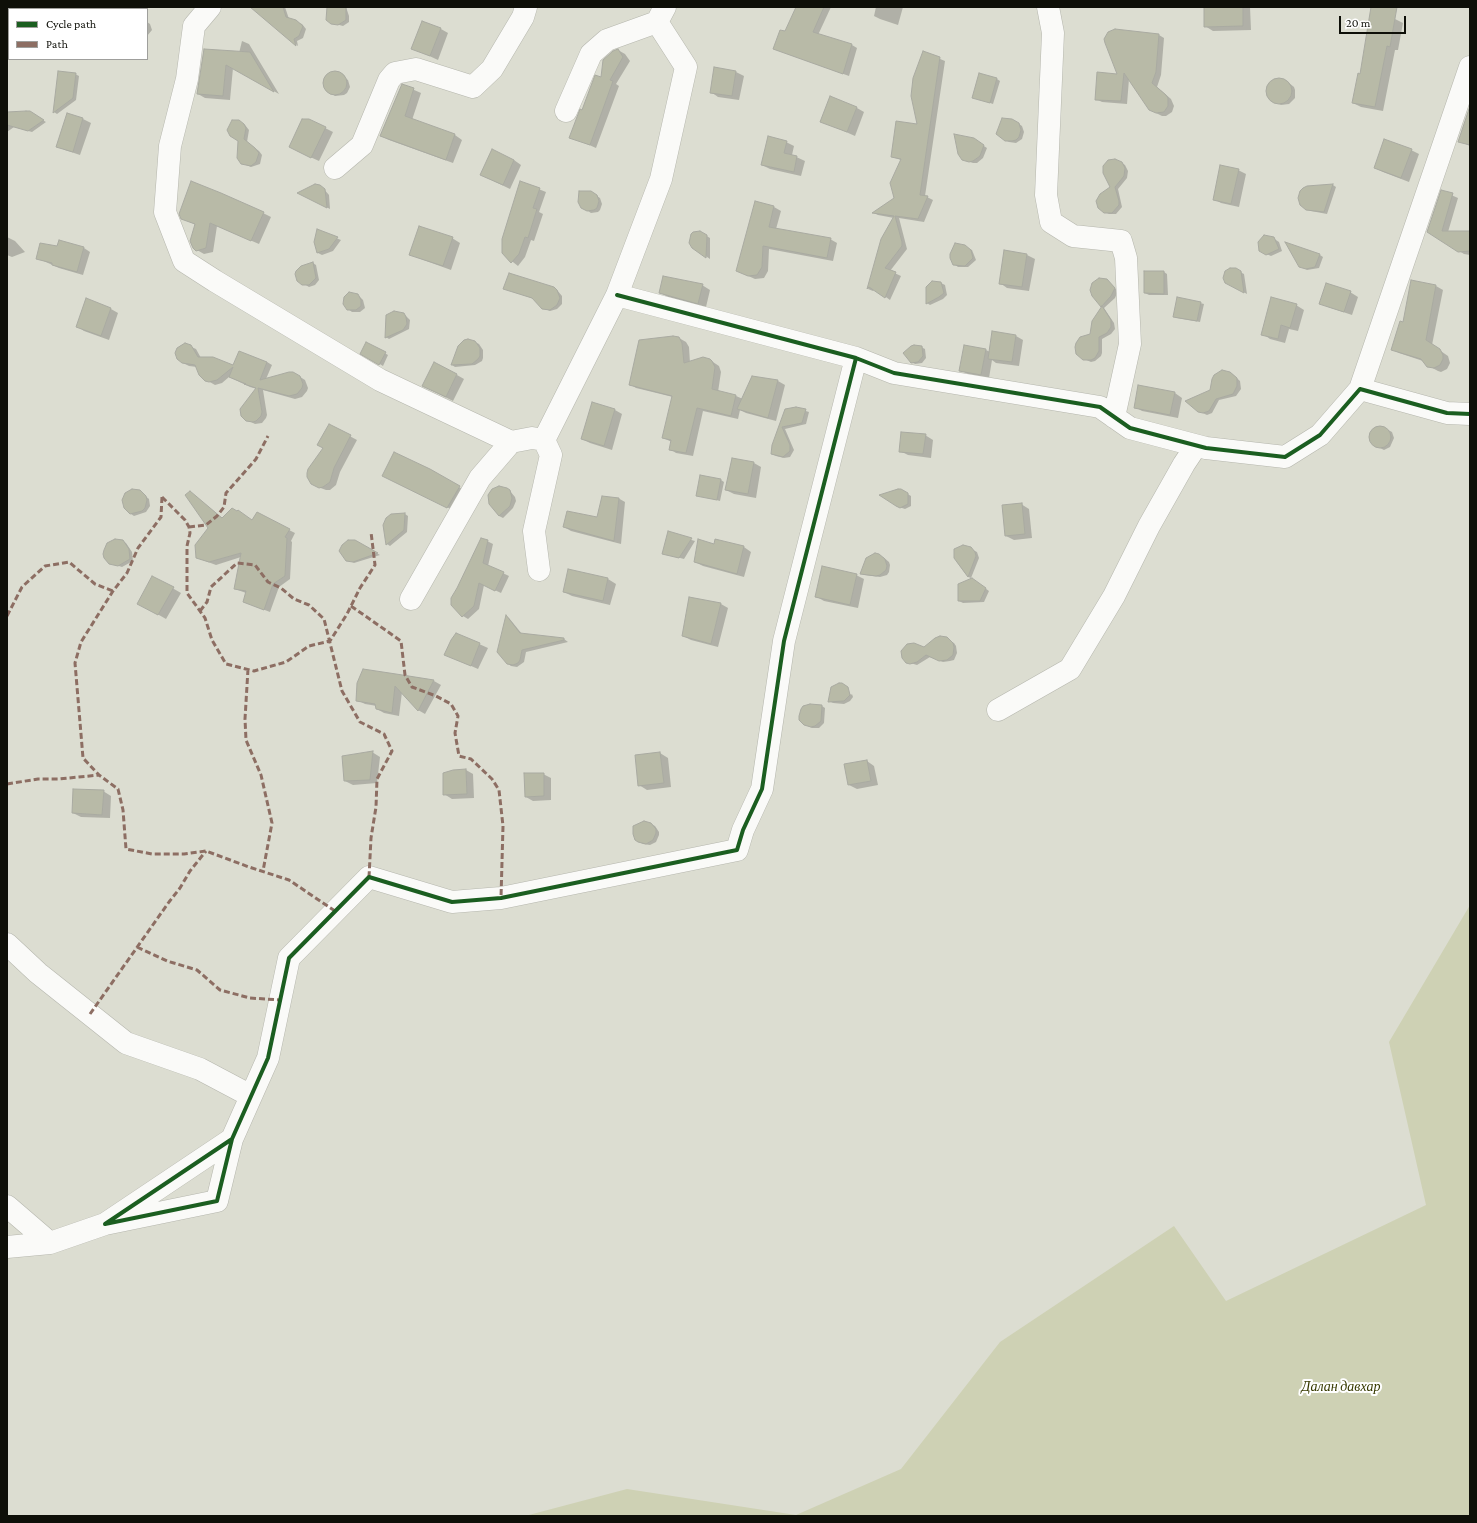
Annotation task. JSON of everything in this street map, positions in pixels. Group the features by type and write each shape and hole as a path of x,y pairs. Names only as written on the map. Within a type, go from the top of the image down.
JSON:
{"street":[{"path":"210,7 194,26 187,79 170,146 165,212 184,261 215,282 380,380 511,442 532,438 544,440"},
{"path":"335,168 362,145 388,80 395,72 416,69 473,87 492,69 523,17 526,7"},
{"path":"1048,7 1053,33 1046,195 1051,222 1073,236 1121,241 1126,258 1130,344 1114,417"},
{"path":"544,440 617,295 661,179 686,67 661,15 606,40 591,54 566,111"},
{"path":"617,295 856,358 894,373 1100,407 1130,428 1196,446 1284,457 1320,435 1360,390 1470,67"},
{"path":"7,1247 50,1243 105,1224 217,1201 232,1139 268,1058 289,958 369,877 452,902 501,898 737,850 743,830 762,789 784,641 856,358"},
{"path":"1360,390 1447,413 1470,414"},
{"path":"538,570 534,531 551,455 544,440"},
{"path":"411,599 480,478 511,442"},
{"path":"998,710 1070,669 1114,596 1149,526 1184,464 1196,446"},
{"path":"7,944 38,973 126,1043 200,1069 251,1096"},
{"path":"105,1224 232,1139"},
{"path":"7,1206 50,1243"}],"green space":[{"name":"Далан давхар","path":"1470,905 1470,1516 525,1516 627,1489 796,1515 901,1469 1000,1342 1174,1226 1226,1301 1426,1205 1389,1042"}],"building":[{"path":"250,7 283,7 286,17 296,20 303,26 299,36 294,39 296,46"},
{"path":"327,7 346,7 346,20 338,25 331,24 326,20"},
{"path":"796,7 824,7 813,32 852,44 843,74 773,49 780,30 785,31"},
{"path":"1204,7 1243,7 1243,26 1204,27"},
{"path":"1371,7 1397,7 1390,47 1387,46 1375,107 1352,103 1358,73 1360,74"},
{"path":"422,21 441,28 430,56 411,49"},
{"path":"1115,29 1159,34 1156,72 1152,83 1168,98 1168,106 1164,112 1156,113 1149,110 1124,73 1121,101 1095,100 1097,72 1117,74 1104,39 1108,32"},
{"path":"204,49 250,52 274,92 226,65 223,96 197,94"},
{"path":"618,49 623,57 610,80 613,81 590,145 569,138 580,109 582,110 595,75 601,77 603,60 613,51"},
{"path":"923,51 940,57 920,195 928,196 918,219 895,216 902,246 885,268 896,272 885,298 869,287 867,289 881,239 894,216 872,213 894,198 890,183 901,159 891,157 896,121 917,124 911,96 913,78"},
{"path":"714,67 736,71 732,96 710,93"},
{"path":"58,71 76,73 73,98 53,113"},
{"path":"335,71 340,72 346,78 346,88 340,94 335,95 330,94 324,88 323,83 324,78 330,72"},
{"path":"979,73 997,78 990,103 972,98"},
{"path":"1279,78 1288,82 1292,91 1288,100 1279,104 1270,100 1266,91 1270,82"},
{"path":"402,84 414,88 405,116 455,134 446,160 380,136"},
{"path":"830,96 857,107 847,132 820,122"},
{"path":"1470,106 1470,145 1458,142"},
{"path":"30,111 44,120 28,131 7,125 7,112"},
{"path":"67,113 83,118 73,152 56,147"},
{"path":"1002,118 1012,119 1019,123 1021,130 1019,137 1016,140 1005,141 996,134"},
{"path":"302,119 309,119 326,127 311,158 289,147"},
{"path":"232,120 239,120 244,124 246,128 244,139 259,153 256,162 251,166 241,164 237,158 238,141 230,136 227,130"},
{"path":"954,134 974,138 984,145 980,156 969,162 962,160 958,154"},
{"path":"768,136 787,141 784,153 797,156 794,172 761,165"},
{"path":"1384,139 1412,149 1401,178 1374,168"},
{"path":"492,149 514,160 503,185 480,175"},
{"path":"1115,159 1122,162 1125,168 1124,176 1115,187 1119,205 1112,213 1104,213 1098,208 1096,201 1100,194 1110,187 1103,173 1103,166 1108,160"},
{"path":"1220,165 1239,169 1231,204 1213,200"},
{"path":"191,181 264,212 251,241 210,223 206,248 196,251 193,248 190,241 195,224 181,219 179,214"},
{"path":"520,181 540,188 533,208 537,209 528,238 525,237 519,254 511,263 502,253 502,239"},
{"path":"315,184 320,185 325,189 327,208 297,193"},
{"path":"1333,184 1324,212 1306,210 1300,205 1298,198 1300,191 1303,188 1307,186"},
{"path":"1441,190 1453,193 1442,231 1470,231 1470,251 1458,252 1427,232"},
{"path":"579,191 591,191 597,195 599,201 597,208 587,211 581,208 578,202"},
{"path":"755,201 774,206 769,227 831,238 827,258 763,246 762,267 757,275 748,276 736,271"},
{"path":"419,226 453,237 443,266 409,255"},
{"path":"317,229 338,237 329,249 317,253 314,242"},
{"path":"700,231 707,235 706,258 692,248 689,243 691,234 693,232"},
{"path":"1264,235 1274,237 1279,249 1266,255 1259,251 1258,242"},
{"path":"59,240 84,247 77,272 36,259 40,243 57,246"},
{"path":"1285,242 1320,254 1315,267 1306,269 1299,267"},
{"path":"955,243 965,245 971,250 973,258 965,266 953,265 950,254"},
{"path":"1004,250 1027,254 1022,287 999,284"},
{"path":"313,262 316,278 309,285 302,285 297,281 295,274 296,271 301,266"},
{"path":"1230,268 1236,268 1241,271 1244,293 1225,283 1223,278 1225,271"},
{"path":"1144,271 1164,271 1164,294 1144,293"},
{"path":"509,273 554,287 560,298 557,305 550,310 542,309 532,298 503,289"},
{"path":"663,276 703,284 698,304 659,293"},
{"path":"1099,278 1107,279 1115,288 1111,296 1101,307 1092,296 1090,290 1092,283"},
{"path":"1411,280 1436,285 1426,340 1440,349 1443,359 1440,365 1434,368 1427,367 1421,359 1391,350 1400,321 1403,322"},
{"path":"932,281 941,282 944,293 926,304 926,287"},
{"path":"1326,283 1351,291 1344,312 1319,304"},
{"path":"349,292 358,294 361,300 361,306 356,310 347,310 343,304 344,297"},
{"path":"1177,297 1201,302 1197,321 1173,317"},
{"path":"1271,297 1297,304 1290,328 1281,325 1278,339 1261,335"},
{"path":"86,298 111,308 101,336 76,327"},
{"path":"1102,306 1111,320 1111,327 1107,333 1099,337 1099,351 1095,358 1091,360 1083,360 1076,354 1076,343 1080,337 1090,334 1092,321"},
{"path":"394,311 404,313 407,324 403,330 385,338 386,315"},
{"path":"992,331 1016,335 1012,362 988,359"},
{"path":"673,336 679,337 682,343 684,363 703,357 710,359 715,367 712,389 736,395 731,416 697,408 686,453 669,450 671,440 662,438 672,396 629,385 639,340"},
{"path":"468,339 475,341 480,348 480,356 472,364 451,365 458,346 464,340"},
{"path":"366,342 386,352 379,365 360,354"},
{"path":"185,343 191,345 198,357 213,357 233,365 239,351 267,362 260,380 293,372 300,376 303,384 302,388 297,394 289,396 258,388 262,412 261,416 253,422 246,421 241,416 240,409 256,388 229,377 233,367 217,380 209,382 205,381 199,375 195,365 182,363 177,359 175,353 177,348"},
{"path":"914,345 922,346 923,356 918,362 911,363 903,353"},
{"path":"964,345 986,349 981,375 959,371"},
{"path":"434,362 457,374 446,397 422,386"},
{"path":"1222,370 1230,372 1237,378 1237,386 1233,394 1216,399 1209,411 1203,413 1198,412 1185,401 1210,390 1214,375"},
{"path":"752,376 778,380 768,418 737,409"},
{"path":"1138,385 1175,392 1170,415 1134,408"},
{"path":"592,402 615,409 604,446 581,439"},
{"path":"796,407 806,409 802,423 782,427 790,445 790,451 783,457 771,454 772,445 785,409"},
{"path":"329,424 351,435 334,468 330,482 319,488 311,484 307,477 307,473 308,469 323,448 317,445"},
{"path":"1380,426 1388,429 1391,437 1388,445 1380,448 1372,445 1369,437 1372,429"},
{"path":"901,432 926,434 923,454 899,452"},
{"path":"394,452 430,469 460,486 447,508 382,476"},
{"path":"732,458 754,462 748,494 725,490"},
{"path":"700,475 721,479 717,500 696,496"},
{"path":"499,486 510,490 512,498 510,506 499,516 489,504 488,495 492,489"},
{"path":"132,489 140,490 146,496 147,500 145,508 142,511 130,514 124,508 122,500 125,493"},
{"path":"898,489 908,493 908,504 900,508 879,495"},
{"path":"190,491 222,518 232,508 237,511 238,510 252,520 257,512 290,529 285,537 287,538 285,576 273,584 264,610 243,602 246,591 234,589 241,553 209,562 196,558 195,545 208,528 185,495"},
{"path":"602,496 619,498 614,541 563,527 567,511 597,517"},
{"path":"1022,503 1025,534 1005,536 1002,505"},
{"path":"405,513 404,530 386,545 383,525 386,518 391,514"},
{"path":"668,531 692,538 679,558 662,554"},
{"path":"481,538 488,540 483,563 504,572 495,591 479,583 474,606 462,617 451,605 451,598"},
{"path":"115,539 123,540 129,549 130,559 118,566 109,564 104,558 103,554 107,543"},
{"path":"698,539 714,544 715,539 744,546 737,574 694,562"},
{"path":"348,540 355,540 378,553 353,562 346,561 339,551 342,545"},
{"path":"963,545 971,547 976,556 968,577 954,558 954,549"},
{"path":"875,553 879,554 885,559 887,566 886,570 880,575 876,576 860,574 866,558"},
{"path":"822,566 857,574 850,605 815,597"},
{"path":"568,569 608,578 603,601 563,592"},
{"path":"152,576 174,587 158,615 137,604"},
{"path":"972,578 986,588 980,601 958,601 958,584"},
{"path":"689,597 721,603 711,644 682,636"},
{"path":"506,615 520,633 564,638 564,640 522,650 518,663 513,665 507,664 497,652"},
{"path":"456,633 480,643 471,666 444,655"},
{"path":"940,636 947,637 953,643 953,655 947,660 939,661 926,655 917,662 910,664 906,663 902,658 901,651 907,644 914,643 924,647"},
{"path":"363,669 434,680 418,711 395,686 392,713 376,709 375,704 356,701 357,683"},
{"path":"842,683 848,687 850,695 844,701 828,702 831,687"},
{"path":"810,704 822,705 821,721 815,726 811,727 804,725 799,720 803,706"},
{"path":"373,751 370,780 344,781 342,756"},
{"path":"660,752 664,783 638,786 635,755"},
{"path":"867,760 871,781 848,785 844,764"},
{"path":"466,769 467,794 443,795 443,773 453,770"},
{"path":"524,773 544,773 544,796 525,797"},
{"path":"73,789 104,790 102,815 72,813"},
{"path":"644,821 651,823 656,829 653,840 646,844 635,840 633,834 633,826"}],"marked path":[{"path":"189,527 206,525 217,516 224,507 226,493 256,459 268,436"},
{"path":"162,497 161,517 138,548 127,573 113,591 81,642 75,663 83,758 99,775 118,789 123,810 126,849 152,854 184,854 206,851 289,880 335,911"},
{"path":"162,497 185,520 189,527 190,533 187,546 187,593 205,618 212,640 226,664 254,671 286,662 309,646 330,641 375,565 371,532"},
{"path":"7,616 22,587 45,566 69,562 95,584 113,591"},
{"path":"200,611 207,602 211,587 237,563 255,565 268,582 281,588 294,599 309,605 324,619 342,691 360,722 384,734 392,751 377,779 376,807 371,838 369,877"},
{"path":"351,606 401,641 405,675 412,687 436,696 451,704 458,716 455,733 459,756 471,759 492,779 499,790 503,826 501,898"},
{"path":"248,669 245,719 246,740 261,775 272,823 263,871"},
{"path":"7,784 38,779 59,779 99,775"},
{"path":"90,1014 180,888 190,871 206,851"},
{"path":"137,947 167,961 197,970 220,990 250,998 280,1000"}],"cycle path":[{"path":"617,295 856,358 894,373 1100,407 1130,428 1206,448 1285,457 1320,435 1360,389 1447,413 1470,414"},
{"path":"232,1139 217,1201 105,1224 232,1139 268,1058 289,958 369,877 452,902 501,898 737,850 743,830 762,789 784,641 856,358"}]}
